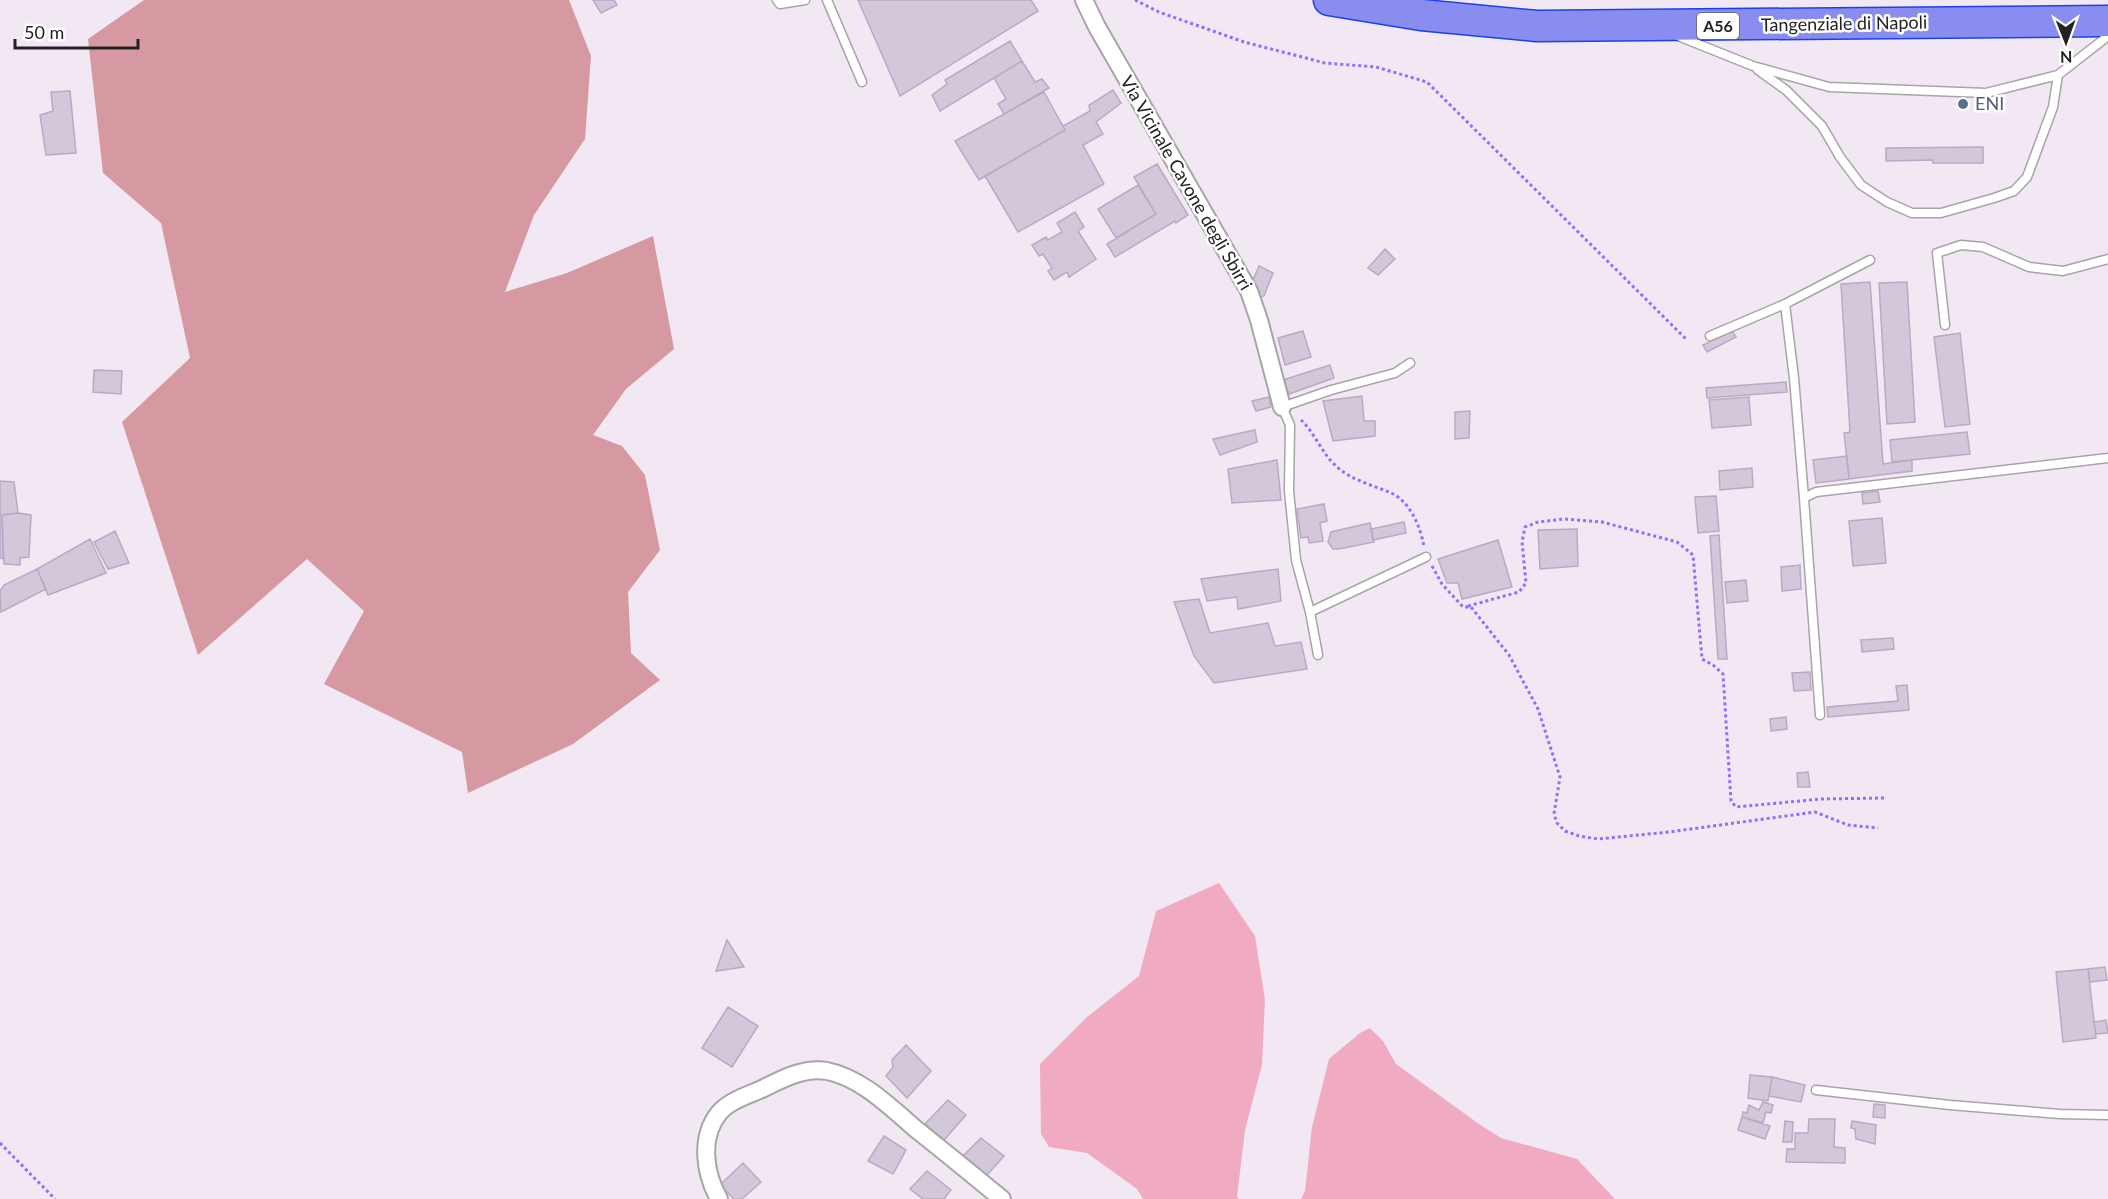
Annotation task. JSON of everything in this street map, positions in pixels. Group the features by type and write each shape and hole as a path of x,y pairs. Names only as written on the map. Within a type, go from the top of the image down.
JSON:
{"highway":[{"name":"Tangenziale di Napoli","path":"1329,0 1376,9 1475,22 1537,26 2108,21"}],"street":[{"name":"Via Vicinale Cavone degli Sbirri","path":"1084,0 1097,27 1249,291 1282,407"},
{"path":"719,1199 713,1187 706,1160 708,1139 717,1115 725,1106 783,1078 810,1070 839,1074 869,1091 1002,1199"}],"lane":[{"path":"777,0 780,4 805,0"},
{"path":"827,0 862,82"},
{"path":"1652,26 1753,66 1829,87 1986,93 2058,75 2108,36"},
{"path":"1753,66 1786,90 1822,126 1840,157 1861,185 1887,202 1912,213 1941,213 2013,191 2027,177 2053,107 2058,75"},
{"path":"1945,325 1937,253 1961,245 1983,247 2029,267 2063,271 2108,259"},
{"path":"1710,336 1785,304 1870,260"},
{"path":"1785,304 1794,378 1820,715"},
{"path":"1318,655 1310,612 1296,560 1289,491 1290,425 1282,407 1331,390 1395,373 1410,363"},
{"path":"1804,498 1816,492 2108,458"},
{"path":"1310,612 1426,556"},
{"path":"1816,1090 1961,1106 2060,1114 2108,1115"}],"path":[{"path":"1136,0 1159,12 1244,42 1324,63 1376,67 1427,82 1686,339"},
{"path":"1282,407 1304,421 1320,448 1337,467 1355,478 1394,494 1404,504 1421,531 1426,556 1442,584 1463,607 1471,608 1509,655 1538,709 1560,777 1554,814 1557,823 1565,831 1598,839 1669,832 1815,812 1848,825 1878,828"},
{"path":"1463,607 1519,592 1526,583 1522,542 1525,526 1538,522 1564,519 1602,522 1677,542 1693,555 1702,659 1723,674 1731,801 1736,807 1821,799 1884,798"},
{"path":"0,1143 55,1199"}],"shaded area":[{"path":"144,0 569,0 591,56 585,139 534,215 505,292 567,273 653,236 674,349 626,389 593,435 622,446 645,475 660,550 628,592 631,653 660,680 573,744 468,793 462,752 324,684 364,611 307,559 198,655 122,422 190,358 161,223 103,173 88,39"},
{"path":"1219,883 1255,936 1265,1000 1262,1065 1245,1130 1237,1197 1239,1199 1143,1199 1137,1189 1087,1153 1049,1147 1041,1134 1040,1064 1087,1017 1139,976 1156,911"},
{"path":"1370,1028 1383,1041 1396,1064 1479,1124 1501,1138 1577,1159 1615,1199 1301,1199 1305,1191 1312,1127 1329,1059 1360,1033"}],"building":[{"path":"593,0 614,0 617,5 601,13"},
{"path":"858,0 1031,0 1038,11 900,96"},
{"path":"1010,41 1022,61 940,111 932,95 947,84 945,80"},
{"path":"1022,61 1035,82 1042,79 1049,88 1004,114 998,104 1006,99 994,78"},
{"path":"1113,90 1121,103 1096,122 1103,134 1083,145 1104,184 1018,232 985,176 1065,130 1063,126 1090,111 1089,105"},
{"path":"70,91 76,153 46,155 40,115 53,111 51,92"},
{"path":"1044,92 1065,130 979,180 955,141"},
{"path":"1983,147 1983,163 1933,163 1933,160 1886,161 1886,148"},
{"path":"1157,164 1188,215 1115,257 1107,244 1156,214 1134,177"},
{"path":"1138,185 1156,214 1116,238 1098,209"},
{"path":"1075,212 1084,227 1078,231 1096,259 1069,277 1067,272 1054,280 1048,271 1052,268 1043,254 1039,256 1032,245 1062,232 1057,223"},
{"path":"1385,249 1395,259 1378,275 1368,268"},
{"path":"1259,266 1273,273 1264,296 1257,298 1245,275 1254,278"},
{"path":"1870,282 1883,464 1912,460 1912,471 1849,479 1844,433 1850,432 1841,284"},
{"path":"1907,282 1915,422 1887,424 1879,283"},
{"path":"1303,331 1311,357 1285,365 1278,338"},
{"path":"1732,331 1736,337 1707,352 1703,345"},
{"path":"1960,333 1970,424 1945,427 1934,337"},
{"path":"1330,365 1334,378 1289,394 1283,380"},
{"path":"94,370 122,371 121,394 93,392"},
{"path":"1786,382 1787,392 1707,398 1706,388"},
{"path":"1362,396 1364,421 1375,421 1375,436 1333,441 1323,401"},
{"path":"1269,397 1271,407 1256,411 1252,401"},
{"path":"1749,397 1751,425 1712,428 1709,400"},
{"path":"1470,411 1469,438 1455,439 1455,412"},
{"path":"1255,430 1257,442 1220,455 1213,439"},
{"path":"1967,432 1970,454 1892,462 1890,440"},
{"path":"1847,456 1849,479 1816,483 1813,460"},
{"path":"1277,460 1281,500 1232,503 1228,469"},
{"path":"1752,468 1753,487 1720,490 1719,471"},
{"path":"0,481 14,482 18,513 2,515 3,559 0,558"},
{"path":"1878,491 1880,502 1863,504 1862,493"},
{"path":"1716,496 1719,531 1698,533 1695,497"},
{"path":"1324,504 1327,521 1320,523 1323,541 1309,543 1308,537 1301,538 1297,509"},
{"path":"18,513 31,515 29,557 20,558 20,565 4,564 2,515"},
{"path":"1882,518 1886,563 1853,566 1849,521"},
{"path":"1404,522 1406,533 1373,540 1371,529"},
{"path":"1370,523 1374,542 1333,549 1328,542 1331,532"},
{"path":"1577,529 1578,566 1540,569 1538,530"},
{"path":"115,531 129,563 108,569 94,542"},
{"path":"1719,535 1727,659 1718,659 1710,536"},
{"path":"90,539 106,573 48,595 37,569"},
{"path":"1498,540 1512,587 1462,599 1458,583 1447,583 1438,559"},
{"path":"1800,565 1801,589 1782,591 1781,567"},
{"path":"37,569 46,589 1,612 0,591 4,585"},
{"path":"1278,569 1281,601 1238,609 1237,597 1207,601 1201,579"},
{"path":"1746,580 1748,601 1727,603 1725,582"},
{"path":"1199,599 1210,633 1268,623 1275,646 1301,642 1307,669 1214,683 1194,656 1174,602"},
{"path":"1893,638 1894,649 1862,652 1861,640"},
{"path":"1810,672 1811,690 1794,691 1792,673"},
{"path":"1907,685 1909,710 1828,717 1827,707 1898,701 1896,686"},
{"path":"1786,717 1787,729 1771,731 1770,719"},
{"path":"1808,772 1810,787 1798,787 1797,773"},
{"path":"727,940 744,967 716,971"},
{"path":"2105,967 2107,980 2090,982 2088,969"},
{"path":"2088,969 2096,1038 2063,1042 2056,972"},
{"path":"728,1007 758,1026 732,1067 702,1048"},
{"path":"2106,1020 2108,1033 2096,1034 2094,1022"},
{"path":"906,1045 931,1071 907,1098 886,1076 893,1067 892,1060"},
{"path":"1750,1075 1772,1077 1768,1101 1748,1098"},
{"path":"1772,1077 1805,1085 1801,1102 1769,1096"},
{"path":"948,1100 966,1115 944,1140 925,1124"},
{"path":"1763,1102 1773,1105 1771,1113 1766,1112 1763,1123 1742,1117 1743,1112 1747,1113 1749,1105 1759,1110"},
{"path":"1874,1104 1885,1105 1885,1118 1873,1117"},
{"path":"1742,1117 1770,1126 1765,1139 1738,1130"},
{"path":"1809,1119 1835,1119 1834,1147 1845,1148 1845,1163 1786,1162 1787,1149 1795,1149 1795,1133 1808,1133"},
{"path":"1785,1121 1793,1122 1792,1142 1783,1142"},
{"path":"1852,1121 1876,1125 1875,1144 1856,1139 1855,1129 1851,1128"},
{"path":"884,1136 906,1150 893,1174 868,1161"},
{"path":"981,1138 1004,1156 986,1176 963,1156"},
{"path":"743,1163 761,1182 742,1199 734,1199 720,1185"},
{"path":"927,1171 951,1190 944,1199 923,1199 910,1189"}],"place":[{"name":"ENI","path":"1963,104"}]}
